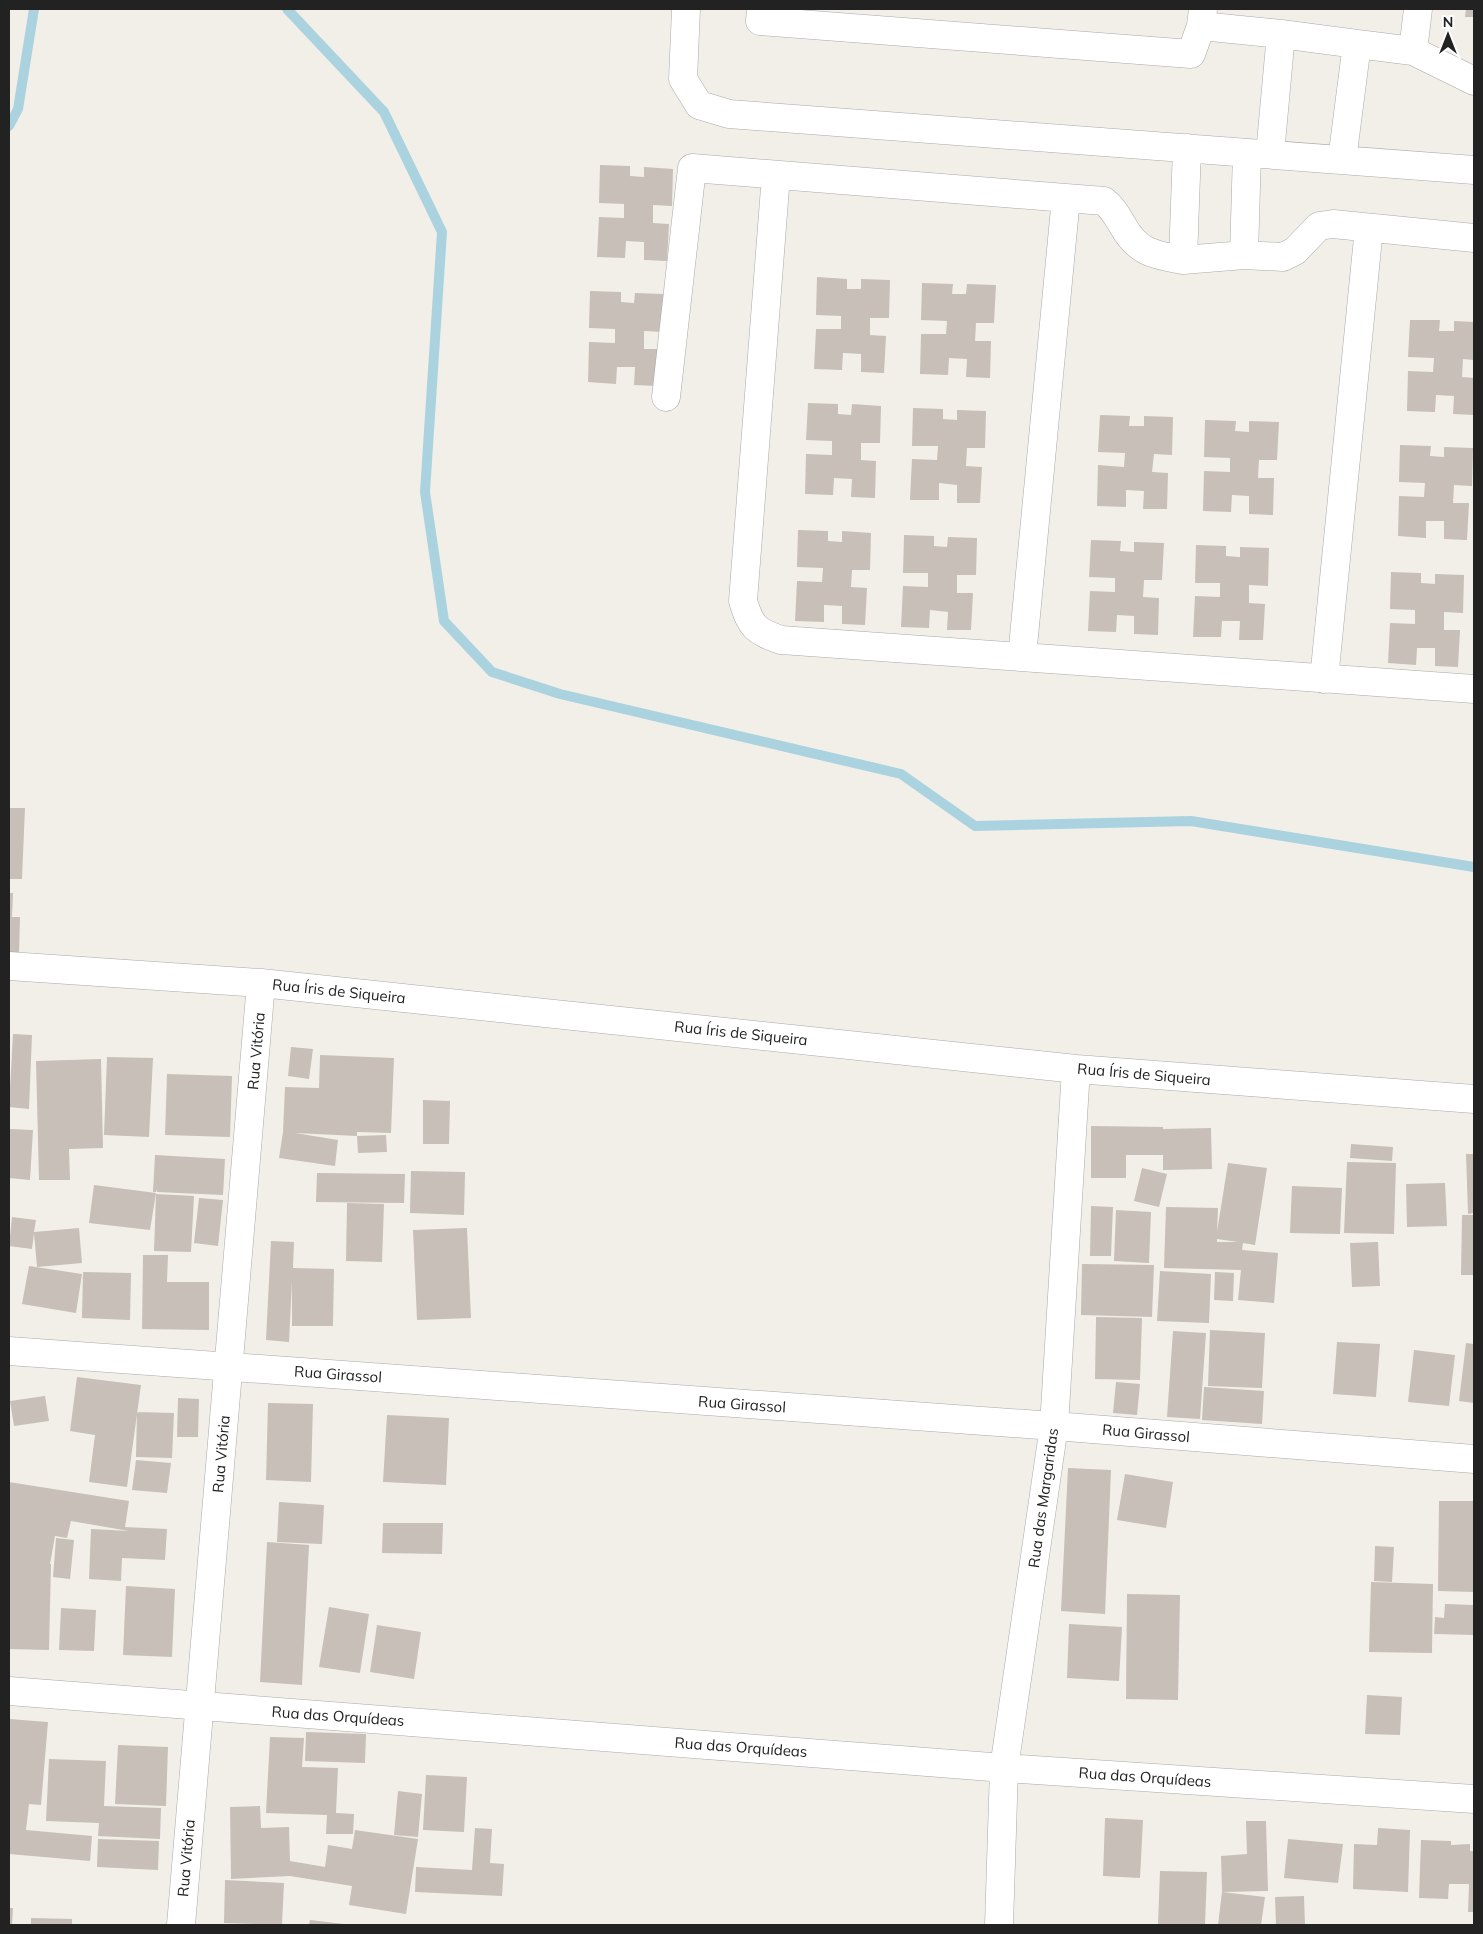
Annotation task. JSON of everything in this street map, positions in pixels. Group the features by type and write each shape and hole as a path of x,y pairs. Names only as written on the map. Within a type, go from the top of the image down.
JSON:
{"street":[{"path":"686,9 683,80 699,105 729,114 1474,170"},
{"path":"761,9 760,21 1191,54 1202,18 1282,34 1413,51 1474,82"},
{"path":"1413,51 1418,9"},
{"path":"1244,255 1258,154 1282,34"},
{"path":"1342,160 1358,44"},
{"path":"1182,260 1188,148"},
{"path":"666,397 692,168 1104,201 1112,208 1133,241 1142,249 1152,254 1182,260 1244,255 1283,257 1295,251 1319,226 1333,224 1474,238"},
{"path":"776,175 743,601 748,620 762,633 781,640 1474,690"},
{"path":"1022,657 1066,198"},
{"path":"1324,679 1369,228"},
{"name":"Rua Íris de Siqueira","path":"9,966 261,983 1076,1068 1474,1099"},
{"name":"Rua Vitória","path":"181,1925 261,983"},
{"name":"Rua das Margaridas","path":"999,1925 1004,1768 1054,1426 1076,1068"},
{"name":"Rua Girassol","path":"9,1351 1054,1426 1474,1459"},
{"name":"Rua das Orquídeas","path":"9,1691 1004,1768 1474,1799"}],"building":[{"path":"1466,9 1474,9 1474,17 1465,17"},
{"path":"600,165 630,166 630,176 644,177 644,167 673,169 672,206 653,205 653,223 669,224 667,261 644,260 644,242 626,241 625,258 597,257 599,217 624,218 624,204 599,203"},
{"path":"817,277 847,279 847,289 861,289 861,279 890,280 889,318 870,318 870,335 886,336 884,373 861,372 861,354 843,353 842,370 814,369 816,329 841,329 841,316 816,315"},
{"path":"922,283 953,284 952,294 966,294 967,284 996,285 994,323 976,323 975,341 991,341 990,378 966,377 967,359 949,358 948,375 920,374 921,334 946,334 947,321 921,320"},
{"path":"590,291 621,292 621,302 634,303 635,293 664,294 663,332 644,331 644,349 659,349 658,386 634,385 635,367 617,367 616,384 588,382 589,342 615,343 615,329 589,328"},
{"path":"1410,320 1440,320 1439,331 1454,331 1454,321 1474,322 1474,360 1463,359 1462,377 1474,378 1474,415 1453,414 1454,396 1436,395 1435,412 1407,411 1408,371 1433,372 1434,358 1408,357"},
{"path":"808,403 838,404 838,414 851,415 852,404 881,406 880,443 861,443 861,460 876,461 875,498 851,497 852,479 834,478 833,495 805,494 806,454 832,455 832,441 806,440"},
{"path":"913,408 943,409 943,419 957,420 957,410 986,411 985,448 967,448 966,466 982,467 980,503 957,503 957,485 939,483 939,500 910,500 912,459 937,460 938,446 912,446"},
{"path":"1100,415 1130,416 1129,426 1144,426 1144,416 1173,417 1172,455 1154,454 1152,472 1168,473 1167,509 1143,509 1144,491 1126,490 1126,507 1097,506 1098,465 1124,467 1125,453 1098,452"},
{"path":"1205,420 1236,421 1235,431 1249,432 1249,421 1279,422 1277,460 1259,460 1258,478 1274,478 1273,515 1249,514 1249,496 1232,495 1231,512 1203,511 1204,471 1230,472 1230,458 1204,457"},
{"path":"1400,445 1431,446 1430,456 1444,457 1444,447 1473,448 1472,486 1454,485 1453,503 1469,503 1467,540 1444,539 1444,521 1426,521 1426,538 1398,536 1399,496 1424,497 1425,483 1399,482"},
{"path":"798,530 828,531 828,541 842,542 842,531 871,533 870,570 852,570 851,587 867,588 865,625 842,624 842,606 824,605 824,622 795,621 797,581 822,582 823,568 797,567"},
{"path":"904,535 934,536 934,546 947,547 948,537 977,538 976,575 957,575 957,593 973,593 971,630 947,630 948,612 930,610 929,628 901,627 903,586 928,587 928,573 903,573"},
{"path":"1091,540 1121,541 1120,551 1134,552 1134,542 1164,543 1162,580 1144,580 1143,597 1159,598 1158,635 1134,634 1134,616 1117,615 1116,632 1088,631 1090,591 1115,592 1115,578 1089,577"},
{"path":"1196,545 1226,546 1226,556 1240,557 1240,547 1269,548 1268,586 1249,585 1249,603 1265,604 1263,640 1239,640 1240,621 1222,621 1221,637 1193,637 1195,596 1220,597 1220,583 1195,583"},
{"path":"1391,572 1421,573 1421,583 1435,584 1435,574 1464,575 1463,613 1444,612 1444,630 1460,630 1458,667 1435,666 1435,648 1417,648 1416,665 1388,663 1390,623 1415,624 1415,610 1390,609"},
{"path":"9,808 25,808 22,879 9,879"},
{"path":"9,893 13,893 12,917 20,917 19,955 9,954"},
{"path":"13,1034 32,1035 29,1109 9,1107"},
{"path":"291,1047 313,1049 309,1079 288,1076"},
{"path":"320,1055 394,1058 391,1133 357,1132 357,1136 295,1133 338,1140 335,1166 279,1158 283,1132 285,1087 319,1088"},
{"path":"107,1057 153,1058 149,1137 104,1135"},
{"path":"101,1059 103,1148 69,1149 70,1180 39,1180 36,1061"},
{"path":"167,1074 232,1076 230,1137 165,1135"},
{"path":"423,1100 450,1101 449,1144 423,1144"},
{"path":"1091,1126 1163,1127 1163,1129 1211,1128 1212,1169 1163,1170 1163,1155 1126,1155 1126,1178 1091,1178"},
{"path":"9,1129 33,1130 30,1180 9,1178"},
{"path":"386,1135 387,1152 358,1153 357,1136"},
{"path":"1351,1144 1393,1147 1392,1161 1350,1158"},
{"path":"1466,1154 1474,1154 1474,1213 1468,1214"},
{"path":"155,1155 225,1159 223,1195 157,1192 156,1189 156,1192 153,1192"},
{"path":"1347,1162 1396,1163 1394,1234 1344,1233"},
{"path":"1228,1163 1267,1168 1255,1245 1243,1243 1242,1250 1278,1253 1274,1303 1238,1300 1241,1270 1164,1268 1166,1207 1218,1208 1217,1232","holes":["1217,1239 1238,1242 1217,1242"]},
{"path":"1142,1168 1167,1174 1159,1207 1134,1201"},
{"path":"411,1171 465,1172 464,1215 410,1213"},
{"path":"317,1173 405,1174 404,1203 316,1202"},
{"path":"1445,1183 1447,1226 1407,1227 1406,1184"},
{"path":"94,1185 156,1193 150,1230 89,1223"},
{"path":"1292,1186 1342,1188 1340,1234 1290,1233"},
{"path":"156,1194 194,1196 191,1252 154,1251"},
{"path":"199,1198 223,1200 218,1246 194,1243"},
{"path":"347,1203 384,1204 382,1262 346,1261"},
{"path":"1091,1206 1113,1207 1111,1256 1090,1256"},
{"path":"1116,1210 1151,1212 1149,1263 1114,1261"},
{"path":"1462,1215 1474,1215 1474,1275 1461,1275"},
{"path":"12,1217 36,1220 34,1232 79,1228 82,1263 37,1267 34,1233 32,1249 9,1246"},
{"path":"467,1228 471,1318 417,1320 413,1230"},
{"path":"271,1241 294,1242 293,1268 334,1269 333,1326 292,1326 292,1281 289,1342 266,1340"},
{"path":"1378,1242 1380,1286 1352,1287 1350,1243"},
{"path":"143,1255 168,1255 167,1282 209,1282 209,1330 142,1329"},
{"path":"1082,1264 1154,1265 1152,1317 1081,1315"},
{"path":"29,1266 82,1274 76,1313 22,1304"},
{"path":"1160,1271 1211,1274 1209,1323 1157,1321"},
{"path":"83,1272 131,1273 130,1320 82,1318"},
{"path":"1215,1272 1234,1273 1233,1301 1214,1300"},
{"path":"1096,1317 1142,1318 1140,1380 1095,1379"},
{"path":"1210,1330 1265,1333 1262,1388 1208,1386"},
{"path":"1173,1331 1206,1333 1200,1419 1167,1417"},
{"path":"1337,1342 1380,1344 1376,1397 1333,1394"},
{"path":"1466,1343 1474,1344 1474,1403 1459,1401"},
{"path":"1414,1350 1455,1355 1449,1406 1408,1402"},
{"path":"77,1377 141,1385 127,1487 89,1482 95,1435 70,1431"},
{"path":"1116,1382 1140,1384 1137,1415 1113,1413"},
{"path":"1204,1387 1264,1391 1262,1424 1202,1420"},
{"path":"45,1396 49,1421 14,1426 10,1401"},
{"path":"178,1398 199,1399 198,1437 177,1437"},
{"path":"268,1403 313,1404 311,1482 266,1480"},
{"path":"137,1412 174,1413 172,1458 136,1457"},
{"path":"387,1415 449,1418 446,1485 383,1482"},
{"path":"136,1460 171,1463 167,1493 132,1490"},
{"path":"1068,1468 1111,1470 1105,1614 1061,1611"},
{"path":"1125,1474 1173,1482 1166,1528 1117,1520"},
{"path":"9,1482 129,1501 125,1527 167,1529 165,1560 122,1558 121,1581 89,1579 91,1529 129,1531 71,1521 67,1538 55,1536 50,1564 49,1650 9,1649"},
{"path":"1439,1501 1474,1501 1474,1592 1438,1591"},
{"path":"279,1502 324,1505 322,1544 277,1542"},
{"path":"383,1523 443,1523 442,1554 382,1553"},
{"path":"56,1538 74,1540 70,1579 53,1577"},
{"path":"267,1542 309,1545 302,1685 260,1682"},
{"path":"1375,1546 1394,1547 1392,1582 1374,1581"},
{"path":"1371,1582 1433,1584 1432,1653 1369,1652"},
{"path":"126,1586 175,1589 172,1657 123,1655"},
{"path":"1127,1594 1180,1595 1178,1700 1126,1699"},
{"path":"1445,1604 1474,1605 1474,1635 1434,1634 1435,1617 1444,1618"},
{"path":"329,1607 369,1614 360,1673 319,1667"},
{"path":"61,1608 96,1610 94,1651 59,1650"},
{"path":"1069,1624 1122,1627 1119,1681 1067,1678"},
{"path":"377,1625 421,1632 414,1679 370,1672"},
{"path":"1367,1695 1402,1697 1400,1735 1365,1734"},
{"path":"9,1719 48,1722 41,1805 29,1804 26,1830 92,1836 90,1861 9,1854"},
{"path":"306,1732 366,1734 365,1763 305,1761"},
{"path":"270,1737 304,1738 302,1767 338,1768 336,1813 354,1814 353,1834 326,1834 327,1815 266,1813"},
{"path":"118,1745 168,1747 166,1806 115,1804"},
{"path":"49,1759 106,1761 104,1806 161,1808 160,1839 98,1836 99,1823 46,1821"},
{"path":"426,1775 467,1777 464,1832 423,1830"},
{"path":"398,1791 422,1794 418,1837 394,1835"},
{"path":"260,1806 261,1828 289,1827 290,1861 325,1867 328,1845 352,1849 355,1830 418,1839 406,1914 349,1905 352,1886 290,1876 231,1879 230,1807"},
{"path":"1105,1818 1143,1820 1140,1878 1103,1876"},
{"path":"1246,1821 1266,1821 1268,1891 1222,1892 1221,1856 1247,1854"},
{"path":"475,1828 492,1829 490,1863 504,1864 502,1896 415,1892 416,1867 472,1870"},
{"path":"1378,1828 1410,1830 1408,1892 1353,1889 1354,1844 1377,1845"},
{"path":"98,1839 159,1841 158,1870 97,1867"},
{"path":"1288,1839 1343,1844 1338,1883 1284,1878"},
{"path":"1421,1840 1451,1841 1451,1845 1470,1844 1470,1851 1474,1851 1474,1912 1468,1912 1469,1884 1449,1884 1448,1899 1419,1898"},
{"path":"1160,1871 1207,1872 1205,1925 1158,1925"},
{"path":"225,1880 284,1883 282,1925 224,1923"},
{"path":"1222,1892 1265,1897 1261,1925 1218,1925"},
{"path":"1304,1896 1305,1925 1276,1925 1275,1897"},
{"path":"9,1908 13,1908 12,1925 9,1925"},
{"path":"31,1918 72,1919 72,1925 31,1925"},
{"path":"310,1920 344,1924 344,1925 309,1925"}],"waterway":[{"path":"9,126 18,109 34,9"},
{"path":"287,9 384,112 442,232 425,492 444,621 492,672 560,694 901,774 975,826 1191,821 1474,867"}]}
